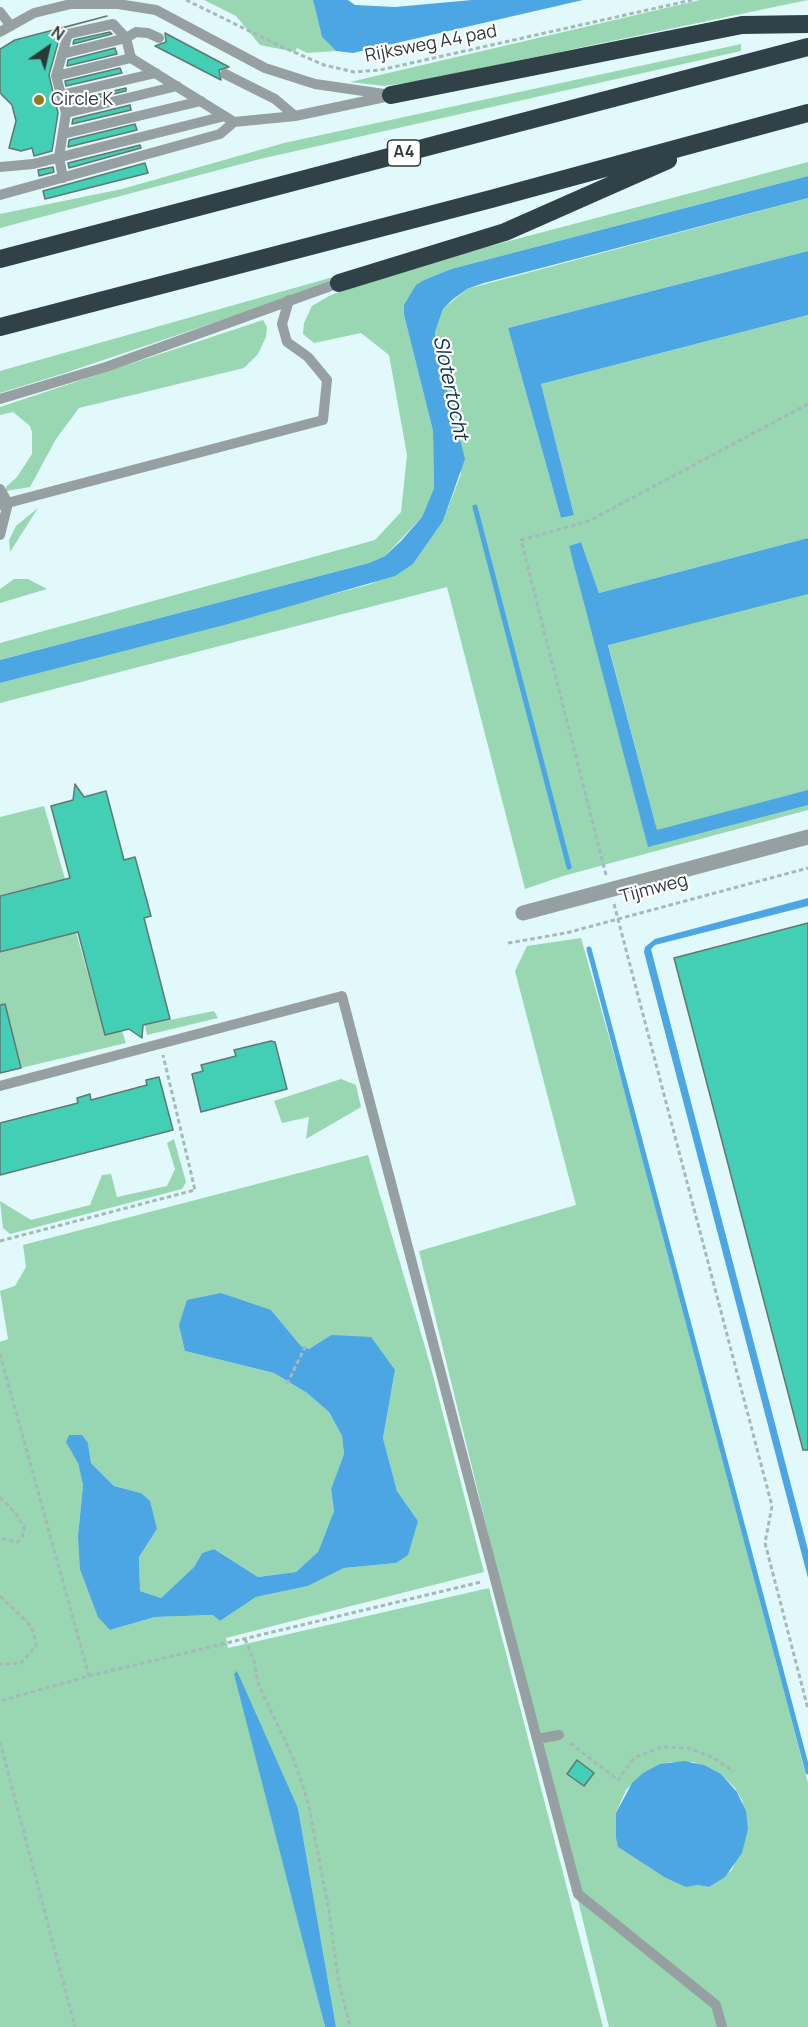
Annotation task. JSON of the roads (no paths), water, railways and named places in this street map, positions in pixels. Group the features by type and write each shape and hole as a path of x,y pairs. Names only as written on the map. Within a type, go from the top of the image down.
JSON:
{"highway":[{"path":"391,95 742,24 808,24"},
{"name":"A4","path":"0,259 808,47"},
{"path":"0,327 491,199 808,113"},
{"path":"339,283 505,232 727,134"}],"street":[{"name":"Tijmweg","path":"523,913 808,837"}],"lane":[{"path":"0,32 34,13 71,4 118,4 156,10 265,68 315,84 391,95"},
{"path":"0,12 11,26"},
{"path":"63,178 58,157 66,113 56,76 68,34 113,24 126,38 131,58"},
{"path":"62,54 126,38 136,32 148,33 159,39"},
{"path":"56,76 131,58 230,119"},
{"path":"61,95 156,73"},
{"path":"225,74 274,99 295,116"},
{"path":"66,113 177,86"},
{"path":"0,166 16,164 24,166 230,119 295,116 391,95"},
{"path":"63,134 201,101"},
{"path":"0,195 220,134 230,119"},
{"path":"0,399 106,367 339,283"},
{"path":"4,504 323,420 327,380 308,357 287,342 282,324 289,300"},
{"path":"0,489 4,504 0,535"},
{"path":"0,1086 160,1042 342,996 578,1894 716,2005 722,2027"},
{"path":"537,1739 559,1735"}],"water":[{"path":"313,0 348,0 355,5 395,7 472,0 583,0 353,53 336,51 322,37"},
{"path":"808,176 808,198 484,283 467,289 452,300 443,309 435,332 438,356 465,459 443,521 413,564 395,576 228,624 0,683 0,660 369,563 385,556 401,541 422,517 434,488 433,431 404,315 404,305 416,285 451,269"},
{"path":"808,251 808,315 541,384 574,515 561,518 508,328"},
{"path":"808,538 808,594 608,645 657,830 808,790 808,805 648,847 569,546 581,542 599,593"},
{"path":"808,898 808,906 655,945 651,949 808,1550 808,1578 644,952 645,947 655,939"},
{"path":"221,1293 271,1310 301,1346 309,1349 331,1335 371,1337 395,1370 383,1438 397,1491 418,1521 408,1555 396,1563 344,1568 308,1586 256,1597 220,1621 213,1615 155,1617 110,1630 98,1617 80,1569 78,1536 83,1485 78,1463 66,1442 69,1435 82,1435 88,1443 91,1463 114,1486 141,1493 150,1501 157,1529 139,1557 140,1591 161,1598 194,1567 202,1553 214,1549 258,1577 296,1572 318,1552 334,1511 331,1489 344,1454 342,1436 329,1412 307,1393 274,1373 185,1351 179,1325 187,1300"},
{"path":"237,1671 298,1808 336,2027 325,2027 234,1674"},
{"path":"684,1761 704,1765 721,1774 737,1792 746,1811 748,1829 742,1853 725,1877 709,1887 697,1885 686,1887 664,1877 618,1847 616,1837 616,1813 632,1783 643,1773 660,1764"}],"waterway":[{"path":"475,507 569,867"},
{"path":"589,949 808,1772"}],"place":[{"name":"Circle K","path":"39,100"}],"water label":[{"name":"Slotertocht","path":"450,388"}]}
